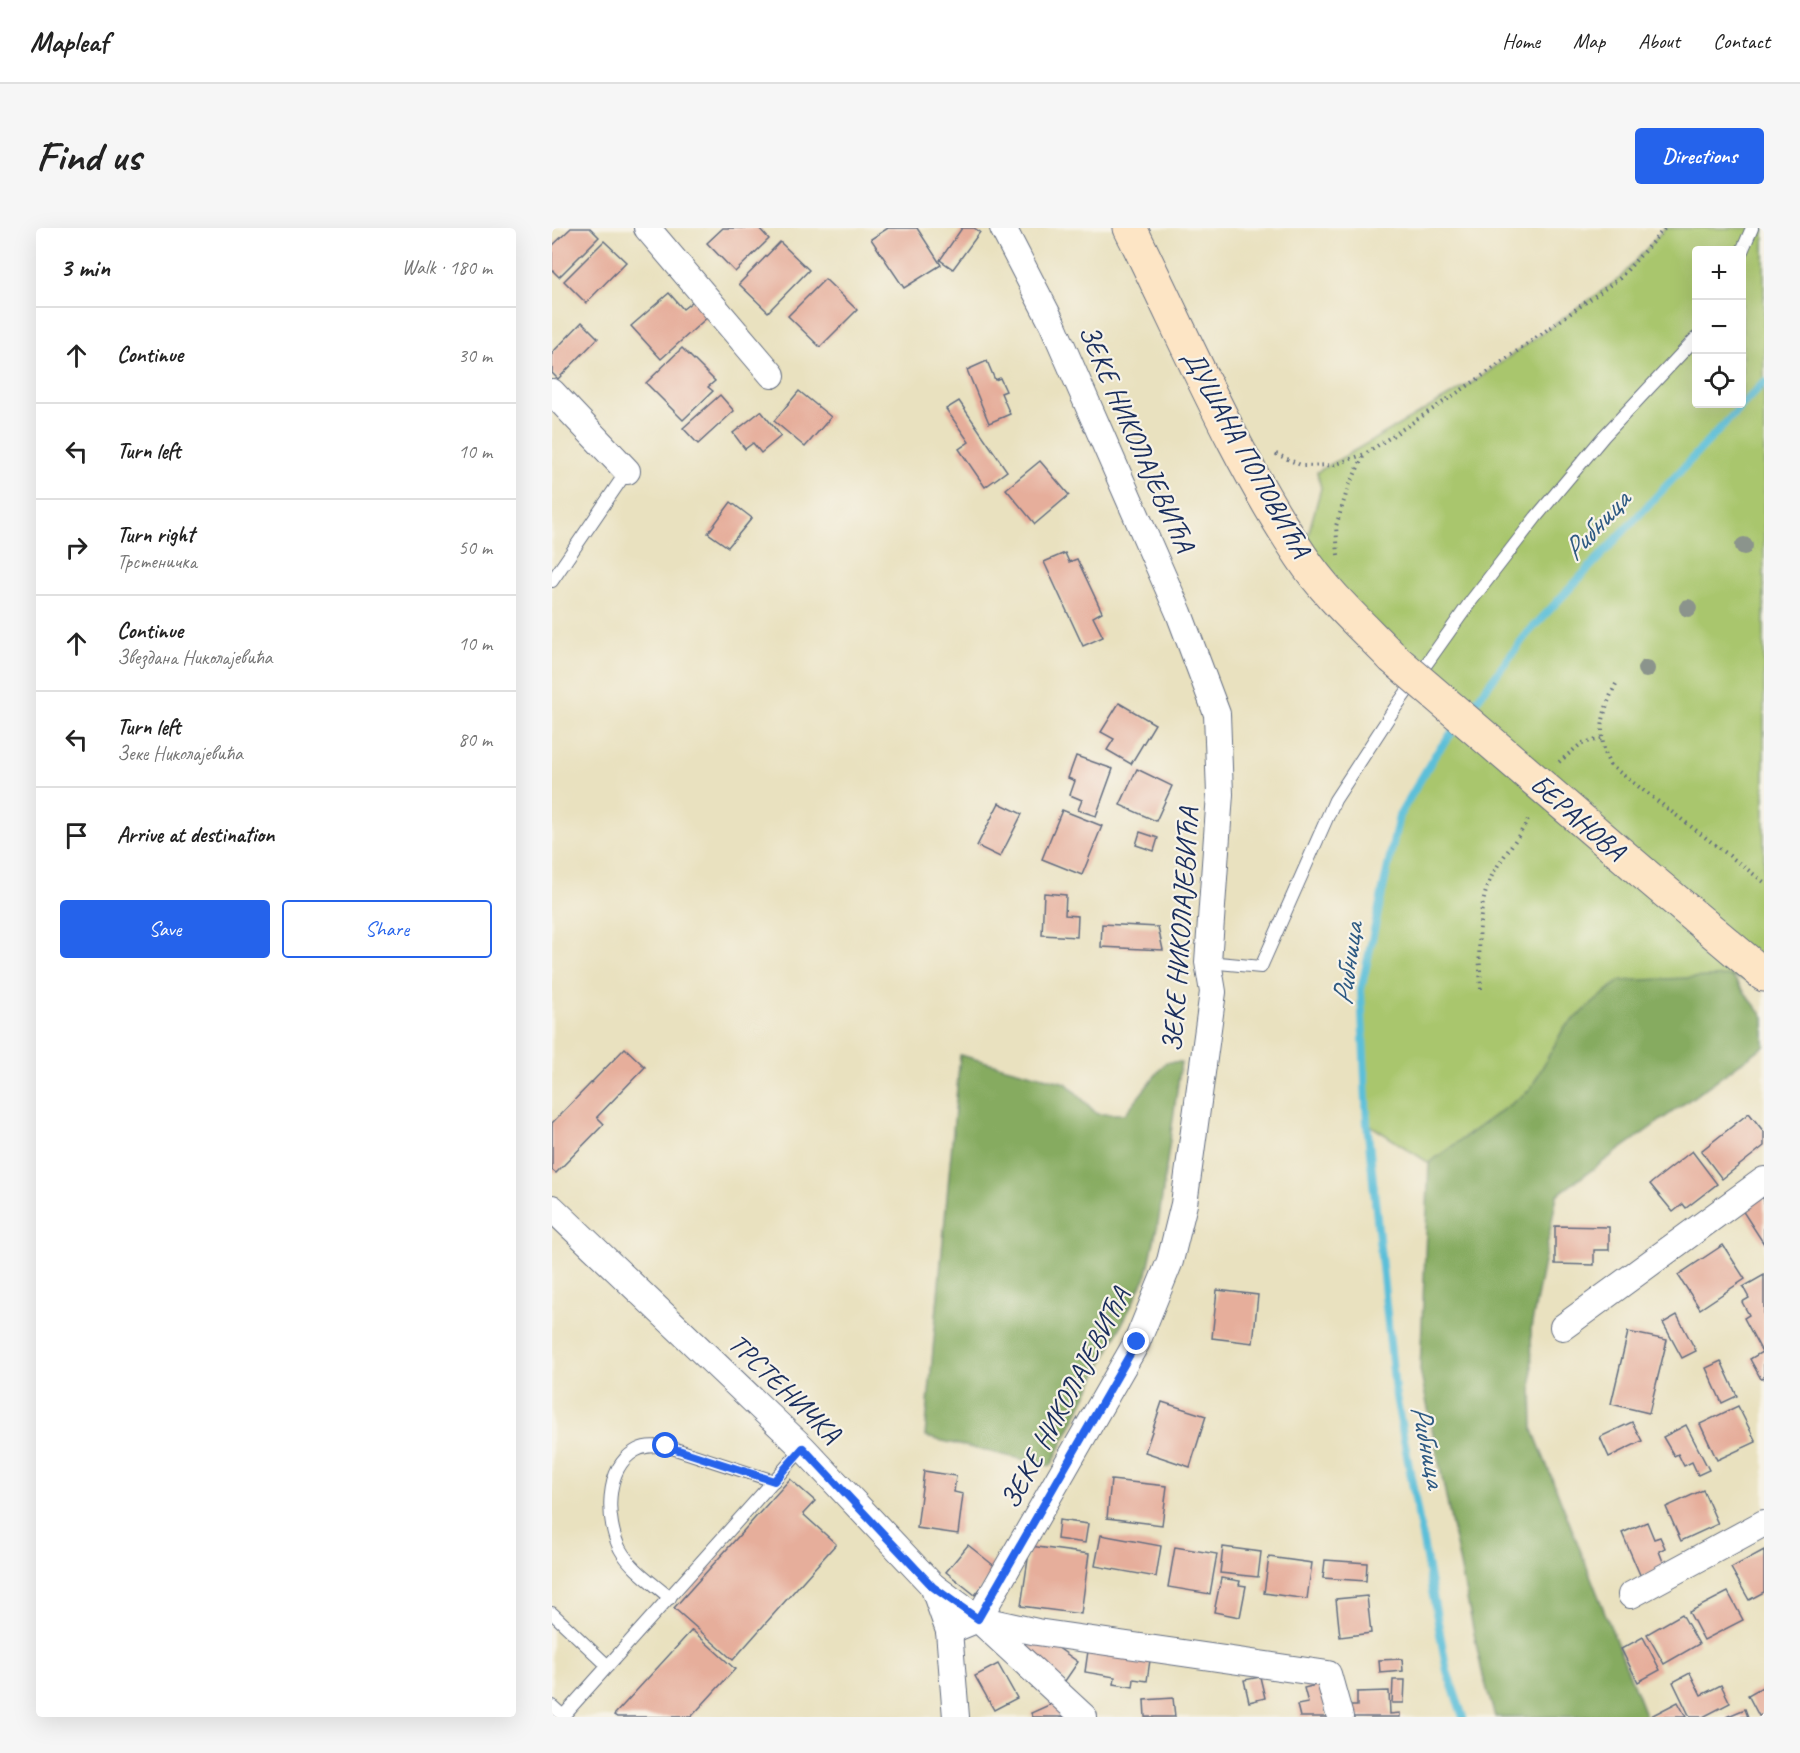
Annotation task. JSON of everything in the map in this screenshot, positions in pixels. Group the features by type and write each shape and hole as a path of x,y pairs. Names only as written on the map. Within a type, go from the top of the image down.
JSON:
{"main road":[{"name":"ДУШАНА ПОПОВИЋА","path":"1130,228 1249,467 1302,557 1342,606 1393,658"},
{"name":"БЕРАНОВА","path":"1393,658 1764,975"}],"street":[{"path":"647,228 772,375"},
{"name":"ЗЕКЕ НИКОЛАЈЕВИЋА","path":"978,1619 1137,1342 1170,1262 1184,1204 1213,992 1208,962 1220,794 1217,714 1179,613 1062,345 1003,228"},
{"path":"552,392 627,471"},
{"path":"1563,1327 1764,1180"},
{"name":"ТРСТЕНИЧКА","path":"552,1208 803,1448 933,1587 949,1631"},
{"path":"1631,1595 1764,1523"},
{"path":"933,1587 978,1619 1084,1717"},
{"path":"956,1717 949,1631 978,1619 1037,1632 1328,1674 1340,1717"}],"lane":[{"path":"1744,246 1752,228"},
{"path":"1208,962 1261,967 1335,800 1393,711 1470,601 1536,517 1604,436 1692,342"},
{"path":"552,581 627,471"},
{"path":"670,1598 635,1568 621,1552 614,1536 610,1517 612,1494 616,1476 625,1461 634,1451 666,1446 774,1481"},
{"path":"552,1706 564,1717 803,1448"},
{"path":"552,1613 608,1666"}],"path":[{"path":"1267,451 1303,466 1334,465 1365,454 1474,381 1620,278 1665,228"},
{"path":"1339,560 1336,526 1348,488 1365,454"},
{"path":"1616,684 1606,702 1602,721 1602,739 1604,753 1617,773 1764,882"},
{"path":"1553,768 1566,753 1582,743 1602,739"},
{"path":"1481,988 1479,945 1485,894 1494,872 1519,836 1532,810"}],"green space":[{"path":"1665,228 1764,228 1764,985 1731,976 1564,1028 1530,1090 1429,1163 1367,1123 1361,990 1399,816 1435,755 1469,710 1302,557 1321,488 1317,472 1475,381 1620,278"},
{"path":"1732,976 1764,1017 1764,1046 1557,1195 1531,1328 1533,1430 1646,1717 1495,1717 1482,1672 1420,1370 1429,1163 1530,1090 1564,1028 1619,981"},
{"path":"960,1055 1066,1083 1097,1114 1125,1114 1166,1062 1181,1062 1159,1218 1147,1274 1051,1466 925,1437"}],"building":[{"path":"571,228 590,228 599,237 559,277 552,270 552,246"},
{"path":"723,228 759,228 769,239 735,272 707,243"},
{"path":"888,228 917,228 941,265 904,288 871,239"},
{"path":"962,228 974,228 980,232 953,269 940,260"},
{"path":"604,241 626,262 586,303 564,281"},
{"path":"780,242 809,270 768,312 739,284"},
{"path":"825,279 857,310 820,347 788,316"},
{"path":"669,293 683,309 697,298 711,314 661,359 631,326"},
{"path":"582,322 598,338 558,379 552,373 552,353"},
{"path":"682,348 715,381 708,387 713,391 683,420 646,383"},
{"path":"987,361 995,380 1000,378 1006,391 1001,393 1010,414 989,423 967,370"},
{"path":"799,391 831,417 805,447 774,421"},
{"path":"720,395 734,411 698,444 683,428"},
{"path":"959,401 1007,471 985,487 959,449 969,442 946,409"},
{"path":"761,411 781,436 761,453 753,443 745,449 733,433"},
{"path":"1040,461 1069,495 1035,524 1006,489"},
{"path":"731,502 752,518 728,547 708,533"},
{"path":"1065,553 1069,562 1077,559 1102,612 1093,617 1103,637 1083,646 1044,562"},
{"path":"1119,703 1155,724 1131,764 1107,750 1114,739 1101,732"},
{"path":"1076,756 1113,769 1096,816 1078,810 1082,800 1070,795 1075,781 1068,778"},
{"path":"1137,769 1172,786 1156,821 1120,805"},
{"path":"999,803 1022,814 1000,857 977,846"},
{"path":"1062,810 1102,826 1082,875 1042,859"},
{"path":"1140,832 1158,838 1154,851 1136,845"},
{"path":"1044,893 1066,895 1065,915 1078,916 1077,937 1042,935"},
{"path":"1102,924 1158,927 1163,950 1101,947"},
{"path":"625,1048 645,1067 597,1117 604,1124 556,1173 552,1170 552,1123"},
{"path":"1749,1113 1764,1132 1764,1146 1722,1179 1701,1151"},
{"path":"1692,1151 1717,1184 1686,1208 1683,1204 1673,1212 1650,1184"},
{"path":"1762,1197 1764,1199 1764,1244 1742,1210"},
{"path":"1555,1226 1609,1227 1609,1250 1594,1250 1594,1265 1555,1264"},
{"path":"1723,1245 1745,1279 1700,1309 1678,1275"},
{"path":"1764,1275 1764,1378 1761,1379 1750,1359 1762,1352 1744,1318 1749,1315 1742,1302 1749,1298 1743,1287"},
{"path":"1217,1290 1258,1295 1253,1343 1212,1338"},
{"path":"1677,1315 1696,1351 1682,1358 1663,1323"},
{"path":"1628,1332 1667,1340 1649,1413 1611,1404"},
{"path":"1721,1361 1737,1396 1722,1403 1706,1368"},
{"path":"1162,1402 1206,1416 1190,1467 1145,1452"},
{"path":"1738,1406 1756,1442 1717,1460 1700,1424"},
{"path":"1632,1422 1642,1441 1609,1457 1600,1437"},
{"path":"1686,1425 1709,1470 1698,1475 1692,1462 1684,1466 1678,1454 1674,1456 1663,1437"},
{"path":"924,1471 956,1476 954,1492 963,1494 958,1534 917,1528"},
{"path":"790,1479 815,1501 803,1514 836,1544 733,1660 674,1608"},
{"path":"1111,1480 1167,1486 1162,1525 1107,1518"},
{"path":"1703,1490 1718,1524 1681,1541 1666,1507"},
{"path":"1059,1520 1088,1524 1085,1543 1057,1539"},
{"path":"1647,1522 1654,1539 1660,1537 1665,1548 1659,1551 1665,1567 1641,1577 1622,1533"},
{"path":"1101,1535 1161,1546 1156,1577 1095,1566"},
{"path":"968,1545 997,1568 975,1595 946,1572"},
{"path":"1030,1546 1089,1554 1081,1614 1021,1606"},
{"path":"1175,1547 1217,1554 1210,1594 1168,1587"},
{"path":"1223,1547 1261,1552 1258,1577 1220,1573"},
{"path":"1764,1550 1764,1592 1749,1600 1731,1568"},
{"path":"1269,1557 1312,1563 1307,1599 1264,1593"},
{"path":"1325,1560 1367,1563 1366,1581 1323,1578"},
{"path":"1221,1578 1240,1581 1239,1585 1246,1586 1240,1617 1214,1612"},
{"path":"1728,1592 1743,1620 1704,1640 1689,1612"},
{"path":"1367,1596 1371,1633 1340,1637 1336,1599"},
{"path":"1682,1614 1699,1644 1664,1664 1647,1634"},
{"path":"692,1630 735,1669 691,1717 617,1717 614,1715"},
{"path":"1643,1637 1660,1670 1638,1682 1621,1649"},
{"path":"1024,1639 1047,1640 1078,1662 1065,1681 1017,1650"},
{"path":"1088,1651 1150,1660 1147,1681 1134,1679 1133,1687 1114,1684 1115,1677 1085,1672"},
{"path":"1402,1659 1403,1671 1380,1673 1379,1660"},
{"path":"998,1664 1017,1698 994,1710 975,1676"},
{"path":"1690,1673 1701,1695 1721,1685 1730,1703 1703,1717 1690,1717 1673,1682"},
{"path":"1260,1677 1265,1698 1249,1702 1244,1680"},
{"path":"1393,1680 1405,1680 1404,1703 1392,1703"},
{"path":"1320,1684 1328,1717 1300,1717 1297,1705 1308,1703 1304,1688"},
{"path":"1764,1686 1764,1714 1759,1716 1748,1695"},
{"path":"1389,1691 1390,1714 1400,1713 1400,1717 1350,1717 1350,1706 1357,1706 1357,1692"},
{"path":"1173,1698 1175,1717 1145,1717 1144,1700"},
{"path":"1060,1700 1068,1717 1033,1717 1031,1713"},
{"path":"1678,1702 1686,1717 1649,1717"},
{"path":"1745,1709 1748,1717 1726,1717"}],"waterway":[{"name":"Рибница","path":"1468,712 1526,635 1764,382"},
{"name":"Рибница","path":"1460,722 1435,755 1399,816 1361,990 1367,1123 1395,1391 1447,1671 1463,1717"}],"route":[{"path":"666,1446 774,1481 803,1448 933,1587 978,1619 1137,1342"}]}
